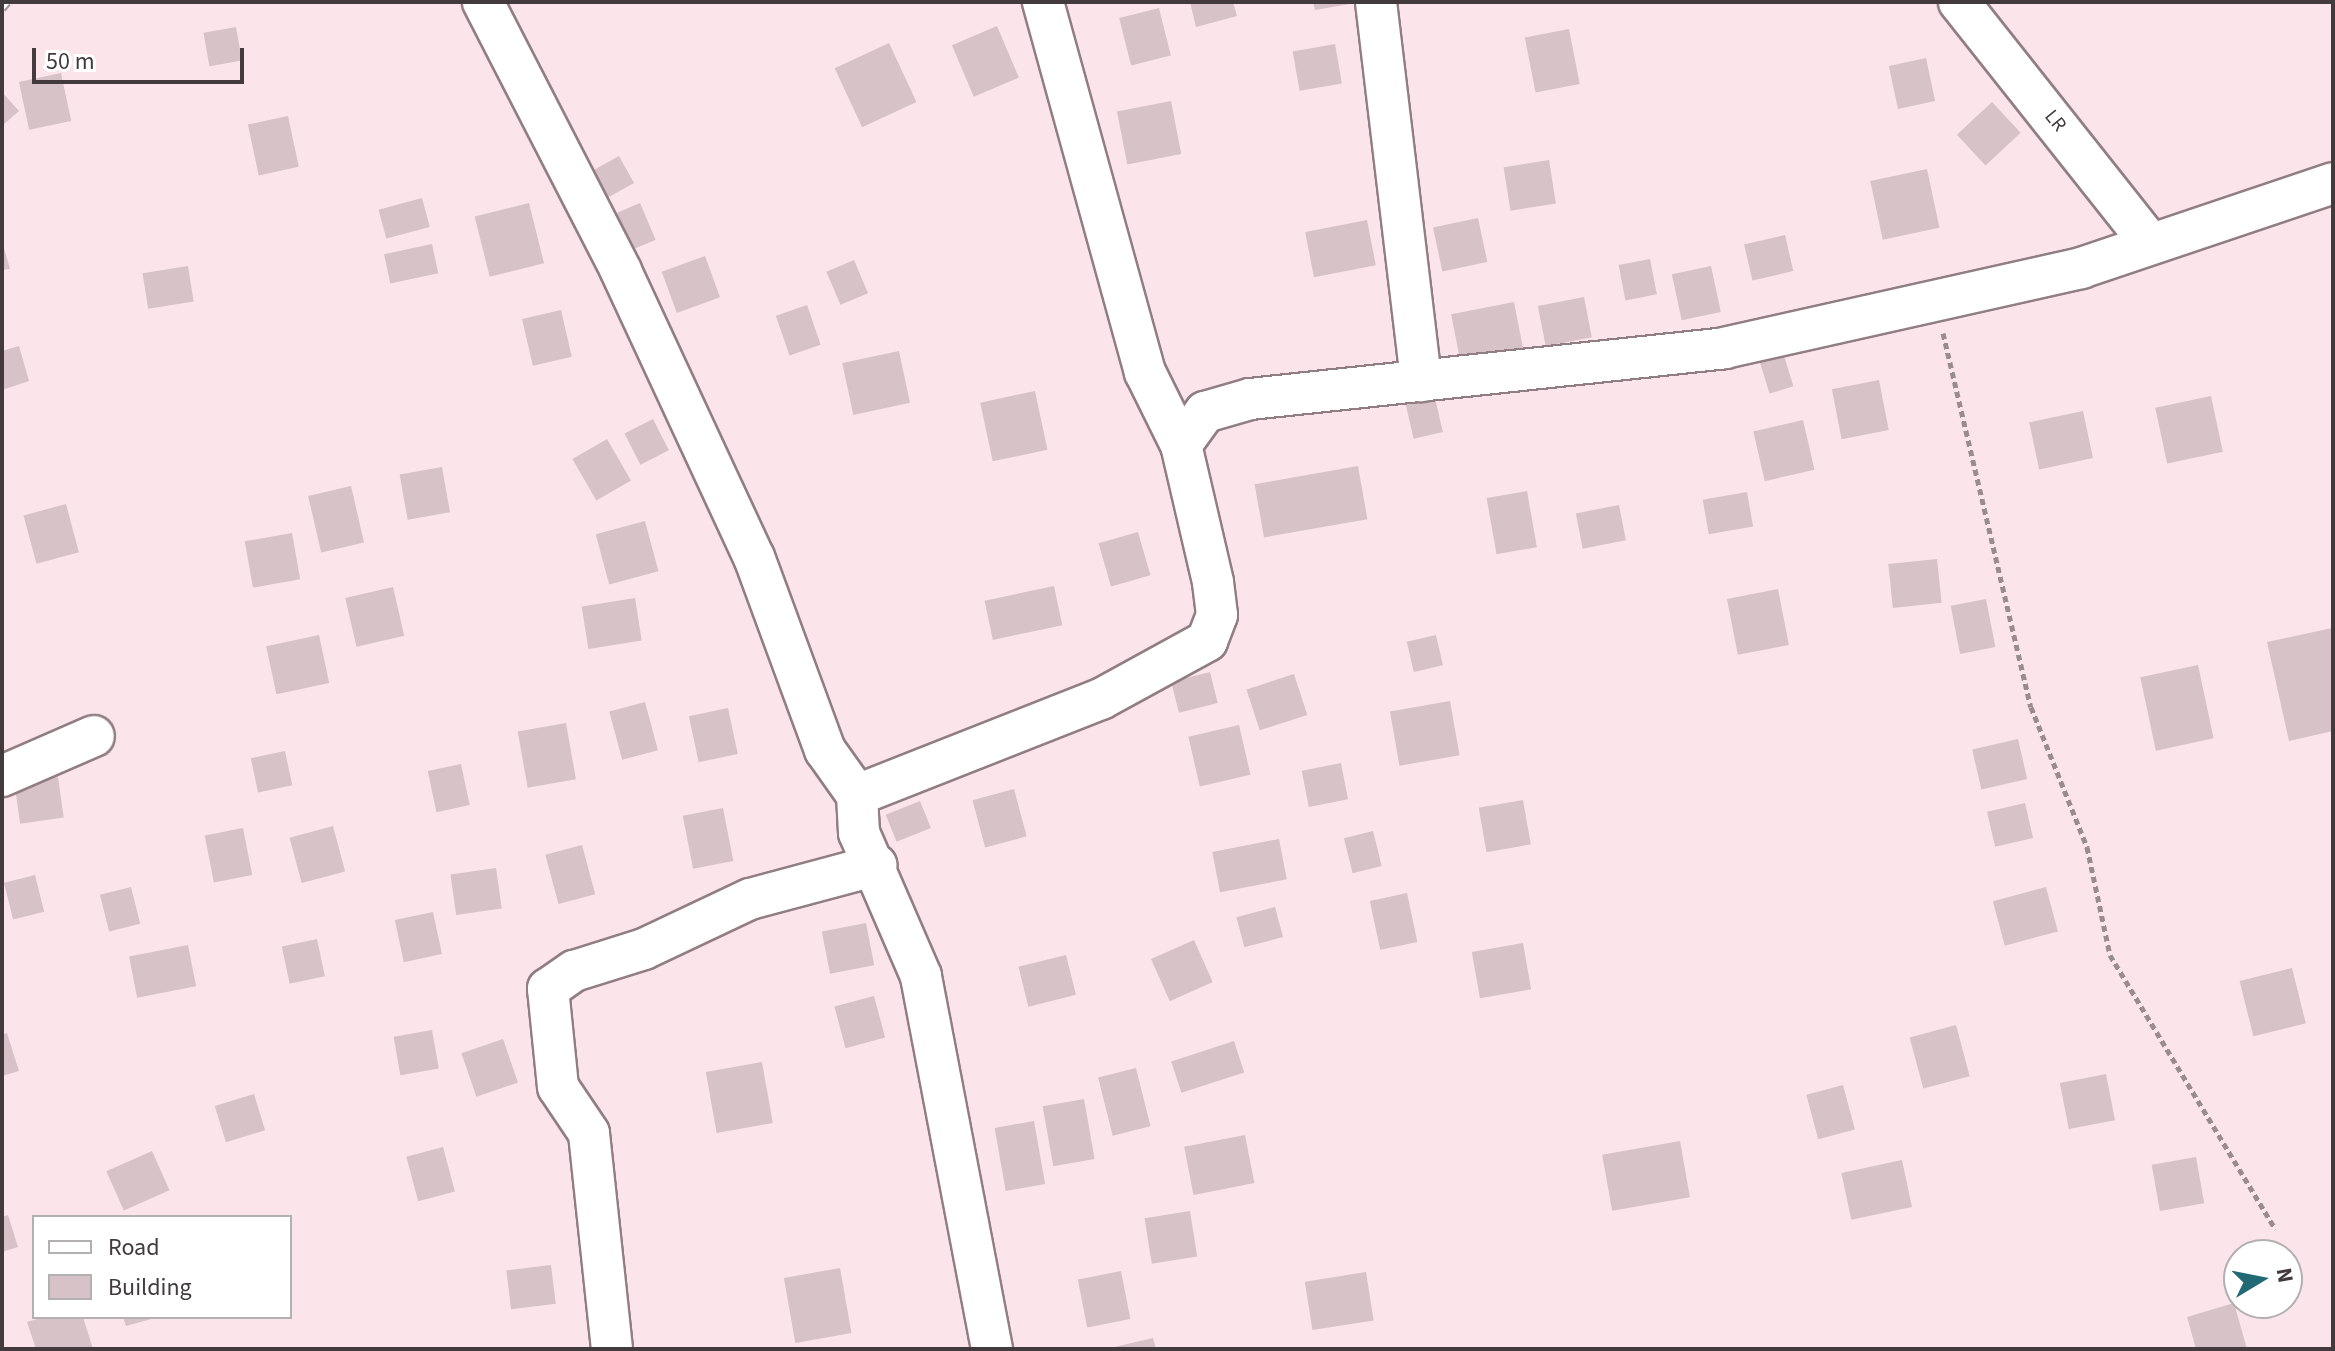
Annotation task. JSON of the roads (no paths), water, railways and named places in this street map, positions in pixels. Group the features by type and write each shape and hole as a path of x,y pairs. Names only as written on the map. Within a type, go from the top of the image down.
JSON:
{"street":[{"path":"483,2 621,271 754,557 825,750 857,795 859,833 877,865 921,976 992,1349"},
{"path":"857,795 1101,699 1207,641 1217,615 1213,582 1181,445 1145,372 1043,2"},
{"path":"1376,2 1421,381"},
{"name":"LR","path":"1959,2 2150,243"},
{"path":"1181,445 1205,412 1250,399 1620,364 1935,305 2150,243 2333,183"},
{"path":"2,776 94,736"},
{"path":"612,1349 589,1133 558,1087 548,989 574,971 644,949 750,899 877,865"}],"railway":[{"path":"2,8 7,2"}]}
